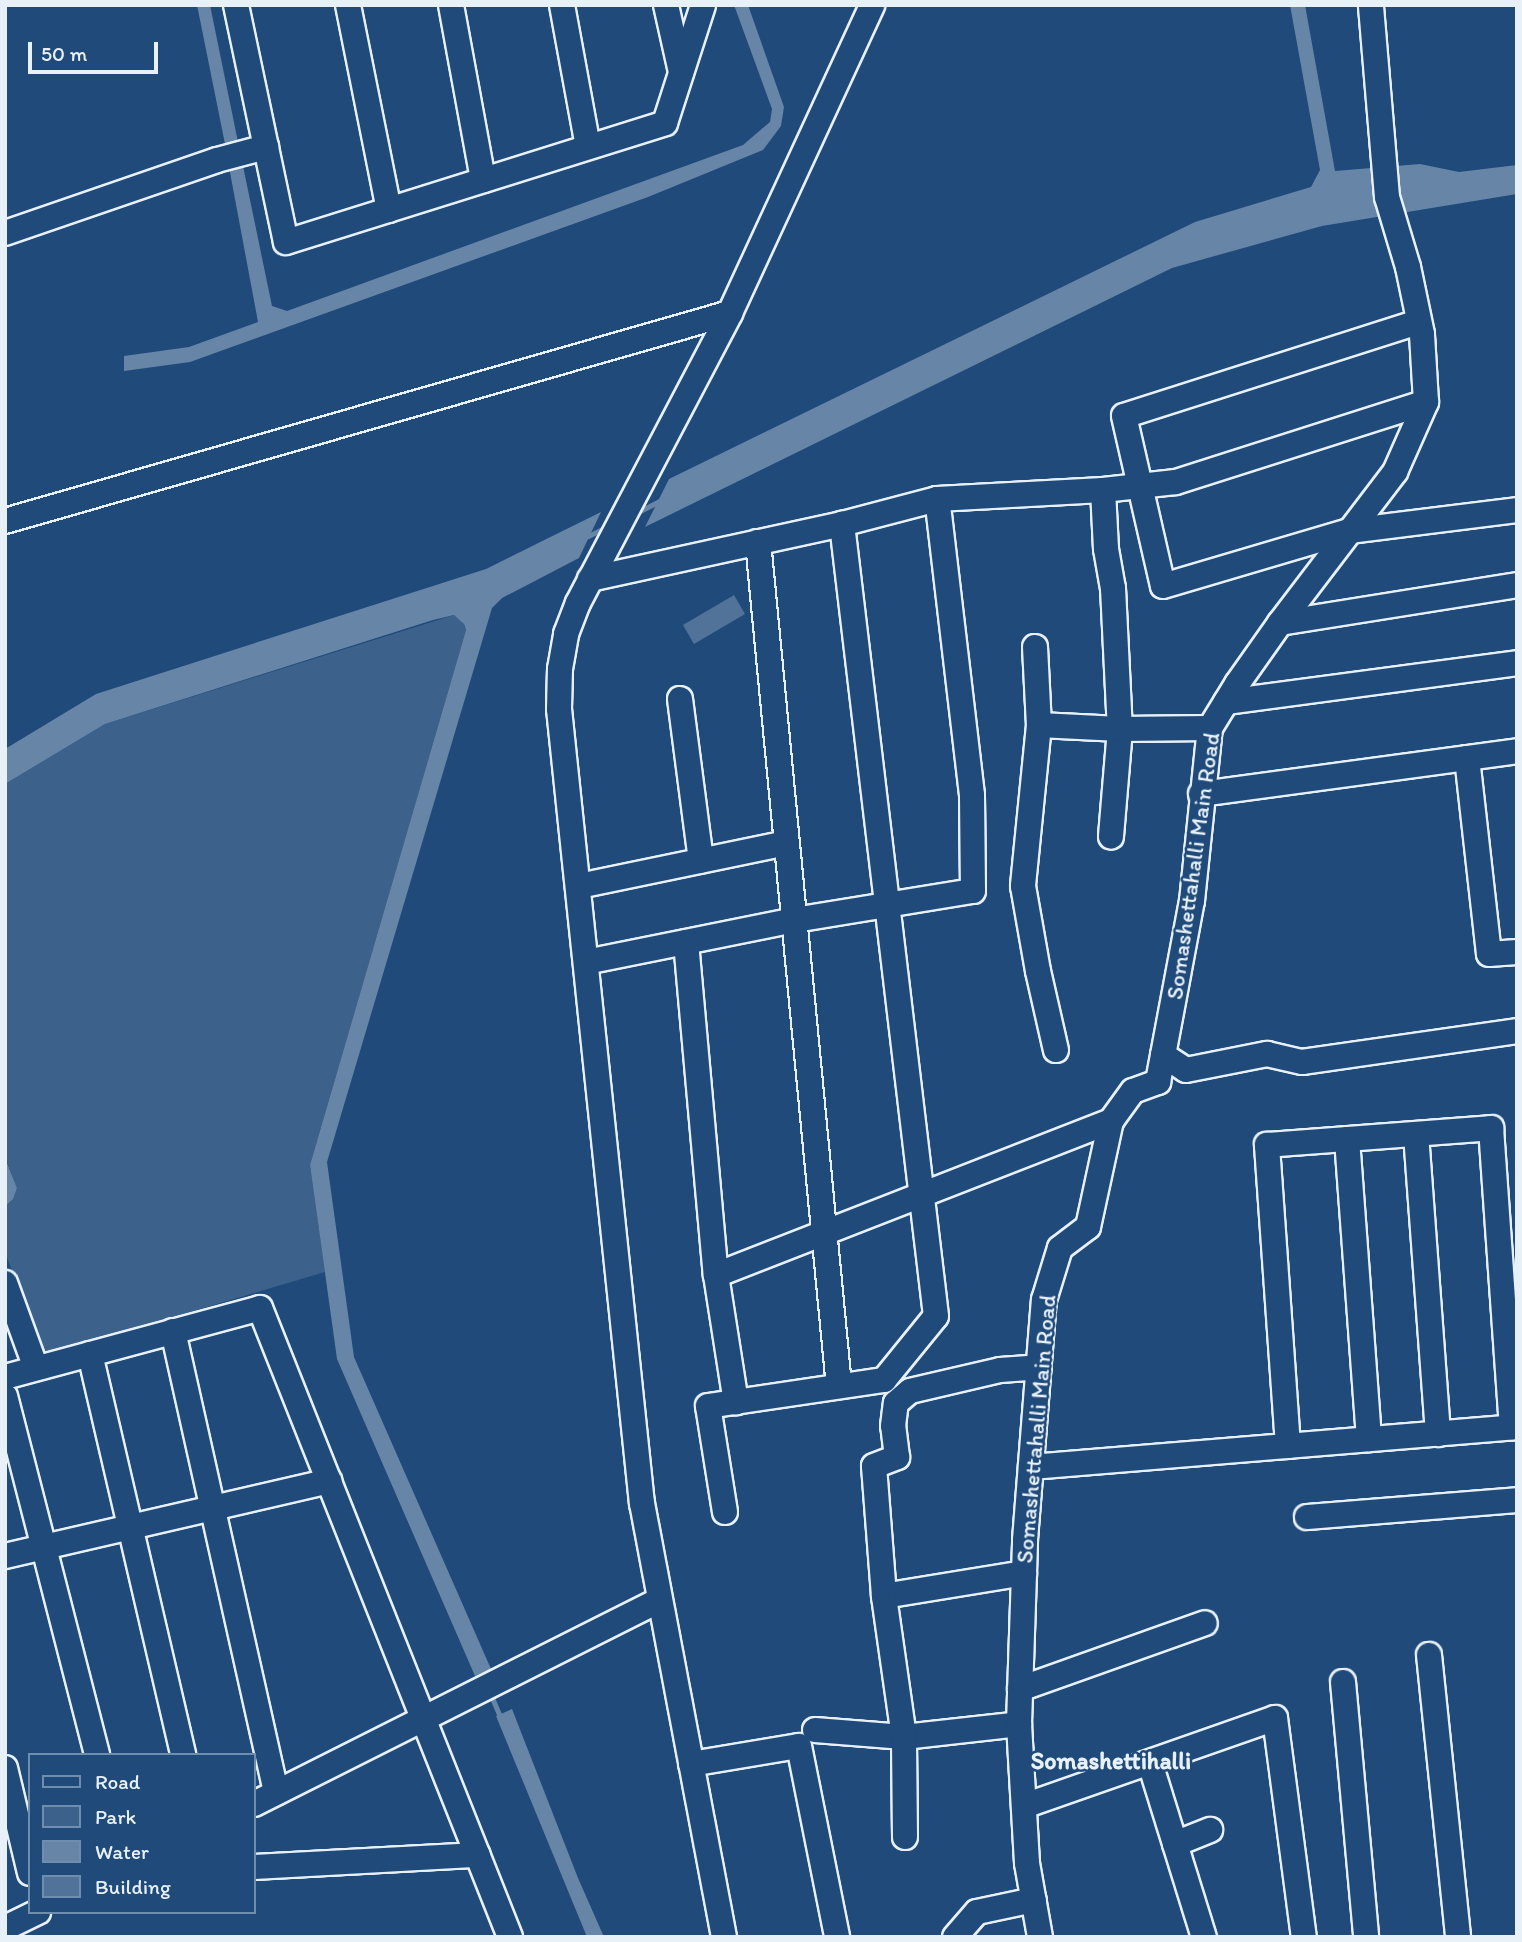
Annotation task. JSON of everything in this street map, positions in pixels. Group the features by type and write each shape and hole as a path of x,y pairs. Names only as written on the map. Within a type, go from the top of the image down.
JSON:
{"street":[{"path":"236,5 286,242 665,123 703,5"},
{"path":"348,5 389,210"},
{"path":"451,5 483,180"},
{"path":"562,5 588,147"},
{"path":"666,5 681,72"},
{"path":"724,1937 642,1504 559,689 566,634 590,579 730,313 872,5"},
{"name":"Somashettahalli Main Road","path":"1040,1937 1027,1863 1019,1724 1024,1573 1044,1300 1060,1248 1088,1227 1111,1121 1133,1091 1158,1082 1192,901 1201,794 1210,728 1280,623 1395,472 1426,402 1422,334 1408,267 1387,189 1371,5"},
{"path":"5,233 217,160 266,146"},
{"path":"5,521 730,313"},
{"path":"1415,323 1124,416 1163,586 1349,531 1517,510"},
{"path":"590,579 842,524 937,499 1102,490 1176,482 1426,402"},
{"path":"1102,490 1106,549 1113,588 1120,729 1111,837"},
{"path":"586,962 795,920 973,891 972,794 937,499"},
{"path":"725,1512 708,1406 884,1380 936,1316 842,524"},
{"path":"758,542 839,1386"},
{"path":"1280,623 1517,585"},
{"path":"1035,648 1039,725 1023,886 1056,1050"},
{"path":"1226,702 1517,663"},
{"path":"680,699 701,861"},
{"path":"1039,725 1120,729 1210,728"},
{"path":"1201,794 1517,751"},
{"path":"1467,758 1489,954 1517,952"},
{"path":"579,886 787,843"},
{"path":"686,942 716,1275 736,1402"},
{"path":"1163,1055 1186,1070 1267,1054 1302,1062 1517,1031"},
{"path":"716,1275 1111,1121"},
{"path":"1031,1467 1438,1434 1514,1427 1508,1260 1490,1128 1267,1145 1288,1446"},
{"path":"1416,1134 1438,1434"},
{"path":"1346,1139 1369,1439"},
{"path":"5,1283 36,1368"},
{"path":"5,1377 260,1308 510,1937"},
{"path":"173,1331 212,1508 265,1798 660,1600"},
{"path":"90,1354 183,1753"},
{"path":"905,1837 904,1737 884,1596 874,1465 897,1457 894,1426 896,1403 910,1391 1000,1370 1039,1367"},
{"path":"5,1396 96,1753"},
{"path":"5,1556 329,1480"},
{"path":"1307,1517 1517,1500"},
{"path":"884,1596 1024,1573"},
{"path":"1020,1689 1205,1623"},
{"path":"1429,1655 1458,1937"},
{"path":"1343,1682 1366,1937"},
{"path":"1024,1806 1275,1718 1304,1937"},
{"path":"815,1730 904,1737 1019,1724"},
{"path":"691,1765 799,1746 837,1937"},
{"path":"1150,1763 1204,1937"},
{"path":"5,1768 11,1823 28,1868"},
{"path":"1175,1844 1210,1830"},
{"path":"256,1867 478,1855"},
{"path":"955,1937 977,1912 1034,1900"}],"green space":[{"path":"454,615 462,620 466,630 310,1165 325,1272 44,1355 5,1252 5,1206 17,1188 5,1157 5,784 105,724"}],"water":[{"path":"197,5 210,5 238,142 225,144"},
{"path":"734,5 748,5 784,107 781,126 763,150 648,197 190,362 124,371 124,356 189,347 258,322 229,167 243,166 272,306 287,311 743,145 770,122 772,109"},
{"path":"1290,5 1305,5 1335,171 1420,164 1459,172 1517,165 1517,194 1322,226 1172,268 645,527 669,479 1195,222 1311,187 1320,170"},
{"path":"601,512 579,558 502,598 492,608 327,1162 354,1357 491,1669 475,1676 337,1359 310,1165 466,630 464,624 454,615 433,620 105,724 5,784 5,749 96,694 486,569"},
{"path":"5,1158 17,1188 13,1199 5,1206"},
{"path":"512,1709 604,1937 587,1937 496,1716"}],"building":[{"path":"734,595 745,614 694,644 683,625"}],"waterway":[{"path":"636,513 662,500"},
{"path":"586,537 609,526"},
{"path":"490,1693 501,1719"}],"district":[{"name":"Somashettihalli","path":"1111,1761"}]}
